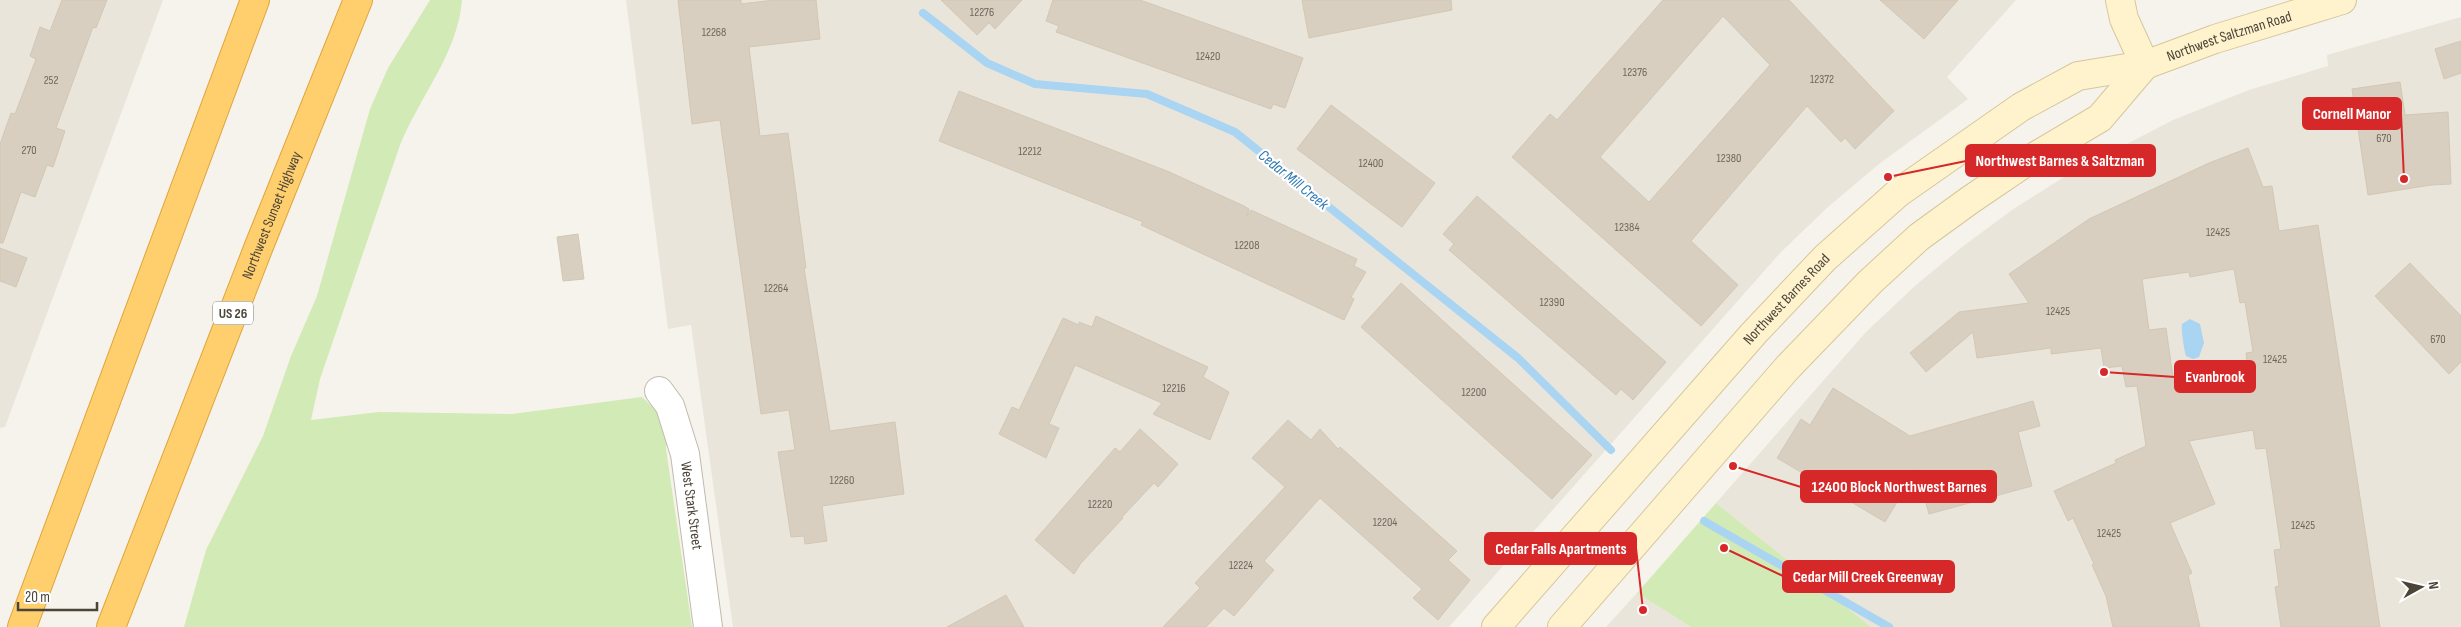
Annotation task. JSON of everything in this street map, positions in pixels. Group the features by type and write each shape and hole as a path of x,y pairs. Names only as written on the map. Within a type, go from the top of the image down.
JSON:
{"highway":[{"path":"22,627 255,0"},
{"name":"Northwest Sunset Highway","path":"111,627 259,246 358,0"}],"main road":[{"path":"1562,627 1782,374 1870,282 1919,237 1970,200 2029,160 2100,118 2145,66 2124,19 2120,0"},
{"name":"Northwest Saltzman Road","path":"2145,66 2215,39 2342,0"},
{"name":"Northwest Barnes Road","path":"1496,627 1754,333 1825,258 1898,193 2021,108 2078,76 2145,66"}],"street":[{"name":"West Stark Street","path":"659,391 670,406 685,454 708,627"}],"shaded area":[{"path":"0,0 163,0 5,427 0,428"},
{"path":"626,0 2016,0 1947,77 1968,99 1879,164 1828,207 1781,252 1449,627 733,627 691,325 668,329"},
{"path":"2461,17 2461,627 1871,627 1716,503 1866,332 1916,285 1962,247 2012,210 2069,174 2173,120 2249,90 2328,66 2327,55"},
{"path":"1637,593 1691,627 1606,627"}],"green space":[{"path":"430,0 462,0 459,19 446,56 400,145 320,379 311,420 379,412 512,414 642,397 666,420 666,449 692,627 184,627 206,550 263,436 291,356 317,296 370,109 388,68"},
{"path":"1716,503 1871,627 1691,627 1637,593"}],"water":[{"path":"2190,319 2200,324 2204,343 2199,357 2193,359 2186,356 2182,331 2182,324"}],"building":[{"path":"62,0 107,0 96,28 93,27 56,128 65,131 53,167 47,165 35,197 21,192 3,243 0,243 0,144 11,113 15,114 36,59 30,56 40,27 50,31"},
{"path":"678,0 741,0 741,4 774,0 816,0 820,39 749,47 760,136 788,133 806,268 804,268 830,431 895,422 904,494 822,506 827,541 805,544 804,536 791,537 778,452 795,450 789,410 761,414 720,120 692,124"},
{"path":"941,0 1022,0 995,29 989,23 977,35"},
{"path":"1053,0 1140,0 1303,58 1285,108 1273,104 1271,109 1056,32 1059,26 1046,21"},
{"path":"1302,0 1451,0 1452,10 1309,38"},
{"path":"1663,0 1789,0 1894,111 1855,149 1845,138 1841,142 1807,106 1691,241 1738,285 1701,326 1512,157 1550,114 1557,120","holes":["1723,16 1770,65 1649,202 1600,157"]},
{"path":"1880,0 1958,0 1924,39"},
{"path":"2461,41 2461,73 2444,79 2435,49"},
{"path":"2400,82 2405,115 2448,112 2451,184 2431,185 2368,195 2352,89"},
{"path":"959,91 1167,171 1244,206 1249,209 1247,216 1251,210 1357,259 1354,266 1366,272 1351,297 1354,299 1344,320 1141,225 1143,222 939,141"},
{"path":"1331,105 1435,183 1402,227 1297,149"},
{"path":"2248,148 2263,187 2272,186 2279,231 2318,225 2380,627 2281,627 2275,587 2279,586 2274,550 2281,549 2266,448 2256,449 2253,430 2189,441 2215,504 2170,523 2192,573 2188,575 2200,627 2113,627 2106,596 2092,565 2094,564 2073,518 2068,521 2054,491 2116,463 2115,460 2146,446 2137,386 2126,387 2122,366 2104,368 2101,348 2051,354 2051,348 1977,358 1973,332 1926,372 1910,353 1959,312 2029,303 2009,274 2089,219 2209,163","holes":["2234,269 2240,303 2245,302 2253,352 2246,353 2249,379 2200,386 2200,381 2174,384 2166,328 2149,330 2142,279 2189,272 2190,277"]},
{"path":"1477,196 1666,362 1633,400 1621,389 1616,395 1449,250 1454,244 1443,234"},
{"path":"578,234 584,279 563,281 557,237"},
{"path":"0,248 27,258 16,287 0,281"},
{"path":"2410,263 2461,316 2461,362 2449,374 2375,296"},
{"path":"1401,283 1592,455 1552,499 1361,327"},
{"path":"1096,316 1208,367 1203,377 1229,392 1210,440 1153,414 1162,403 1075,365 1049,424 1059,428 1046,458 999,434 1012,407 1019,410 1063,318 1079,325 1079,322 1092,327"},
{"path":"1833,388 1910,436 2033,401 2040,426 2018,432 2032,486 1929,514 1917,469 1885,522 1777,458 1801,419 1810,425"},
{"path":"1288,420 1311,440 1320,429 1338,449 1340,447 1457,551 1448,560 1470,580 1438,620 1413,598 1422,589 1320,498 1264,561 1274,570 1234,616 1224,608 1206,627 1163,627 1200,588 1195,583 1285,487 1252,458"},
{"path":"1140,429 1178,464 1158,487 1154,483 1081,563 1074,574 1035,540 1115,448 1120,452"},
{"path":"1006,595 1024,627 947,627"}],"waterway":[{"name":"Cedar Mill Creek","path":"923,13 987,63 1035,84 1147,94 1235,132 1518,358 1611,450"},
{"name":"Cedar Mill Creek","path":"1704,521 1889,627"}],"place":[{"name":"Northwest Barnes & Saltzman","path":"1888,177"},
{"name":"Cornell Manor","path":"2404,179"},
{"name":"Evanbrook","path":"2104,372"},
{"name":"12400 Block Northwest Barnes","path":"1733,466"},
{"name":"Cedar Mill Creek Greenway","path":"1724,548"},
{"name":"Cedar Falls Apartments","path":"1643,610"}]}
